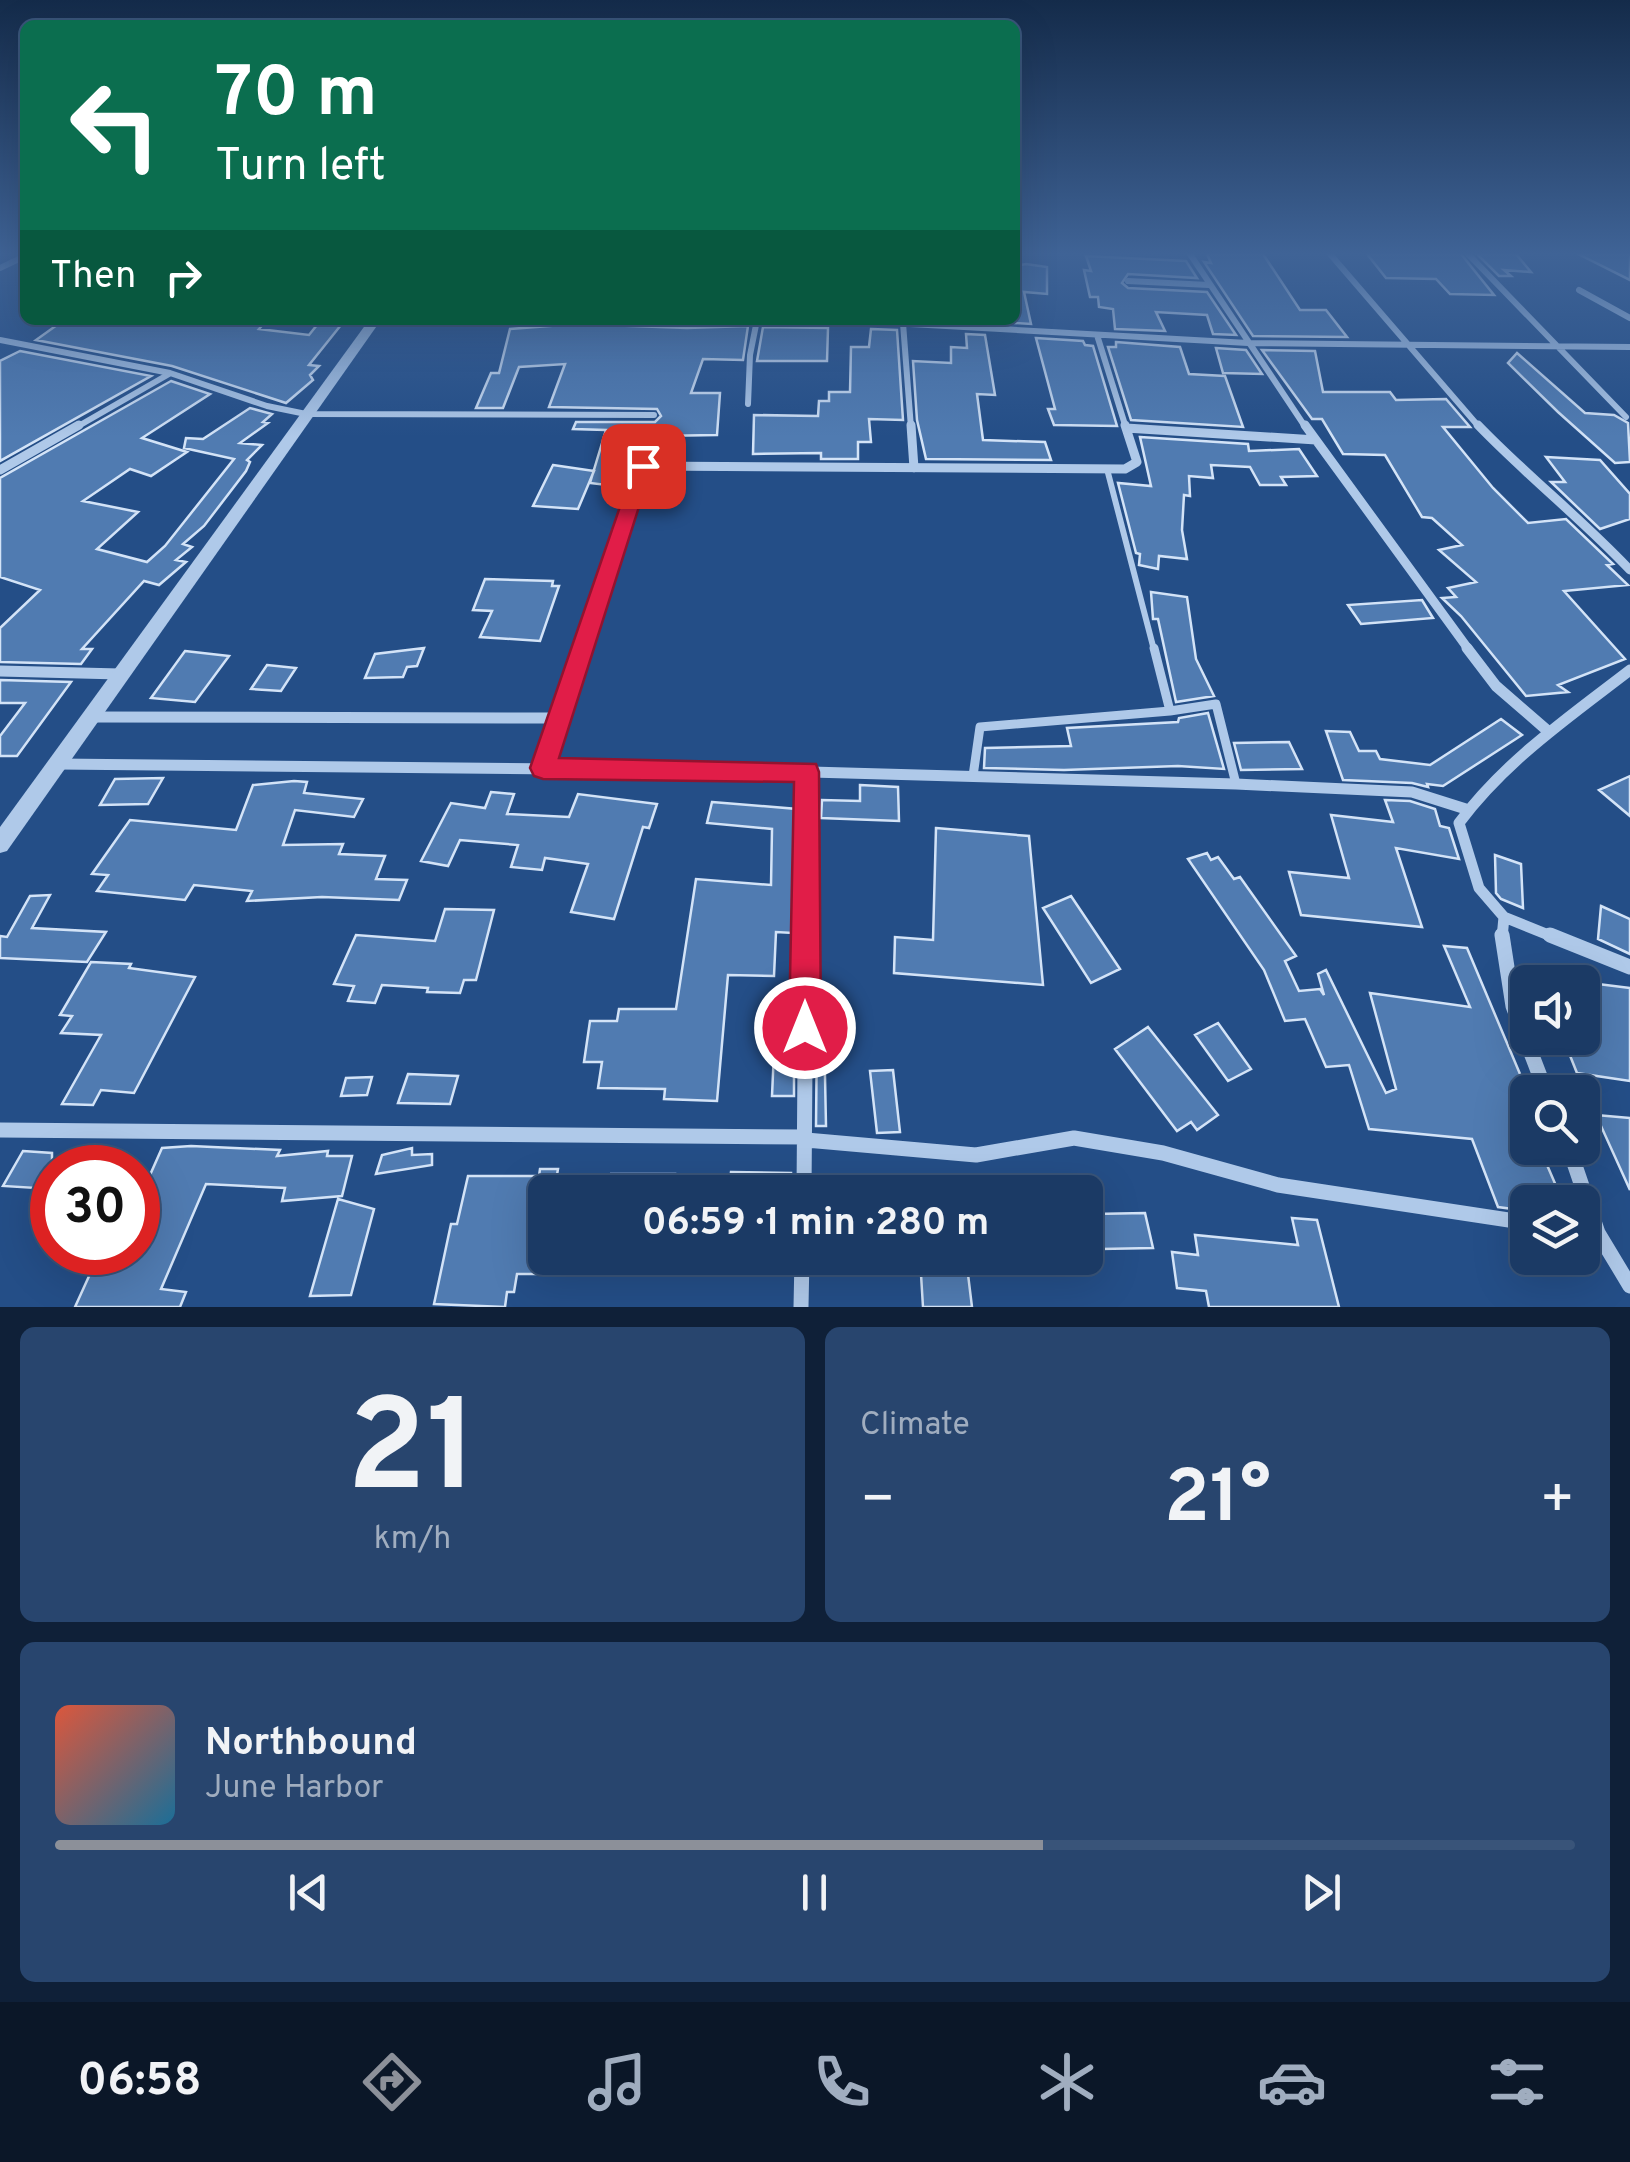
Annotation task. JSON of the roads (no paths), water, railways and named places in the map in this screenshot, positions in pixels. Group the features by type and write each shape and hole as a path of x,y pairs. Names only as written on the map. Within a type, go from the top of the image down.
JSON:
{"street":[{"path":"1229,315 1496,686 1549,732"},
{"path":"1380,315 1518,467 1584,521 1630,570"},
{"path":"1524,315 1626,417"},
{"path":"0,844 371,325"},
{"path":"748,404 756,325"},
{"path":"903,325 914,468"},
{"path":"982,325 1248,342 1630,348"},
{"path":"90,717 557,718 643,466 1125,469 1138,462 1097,334"},
{"path":"0,340 170,373 267,406 306,414 654,415"},
{"path":"0,470 170,373"},
{"path":"1126,428 1316,440"},
{"path":"1630,670 1549,732 1483,791 1460,824 1479,888 1504,917 1630,967"},
{"path":"0,671 120,674"},
{"path":"57,764 807,772 1236,784 1412,792 1470,810"},
{"path":"804,1175 807,772"},
{"path":"1504,917 1503,961 1539,1075"},
{"path":"0,1130 192,1128 392,1134 646,1131 805,1139 976,1155 1074,1138 1163,1153 1278,1185 1510,1220"},
{"path":"1600,1246 1630,1286"},
{"path":"801,1307 802,1275"}],"lane":[{"path":"1107,469 1170,711"},
{"path":"973,776 980,727 1216,704 1236,784"},
{"path":"543,768 557,718"}]}
